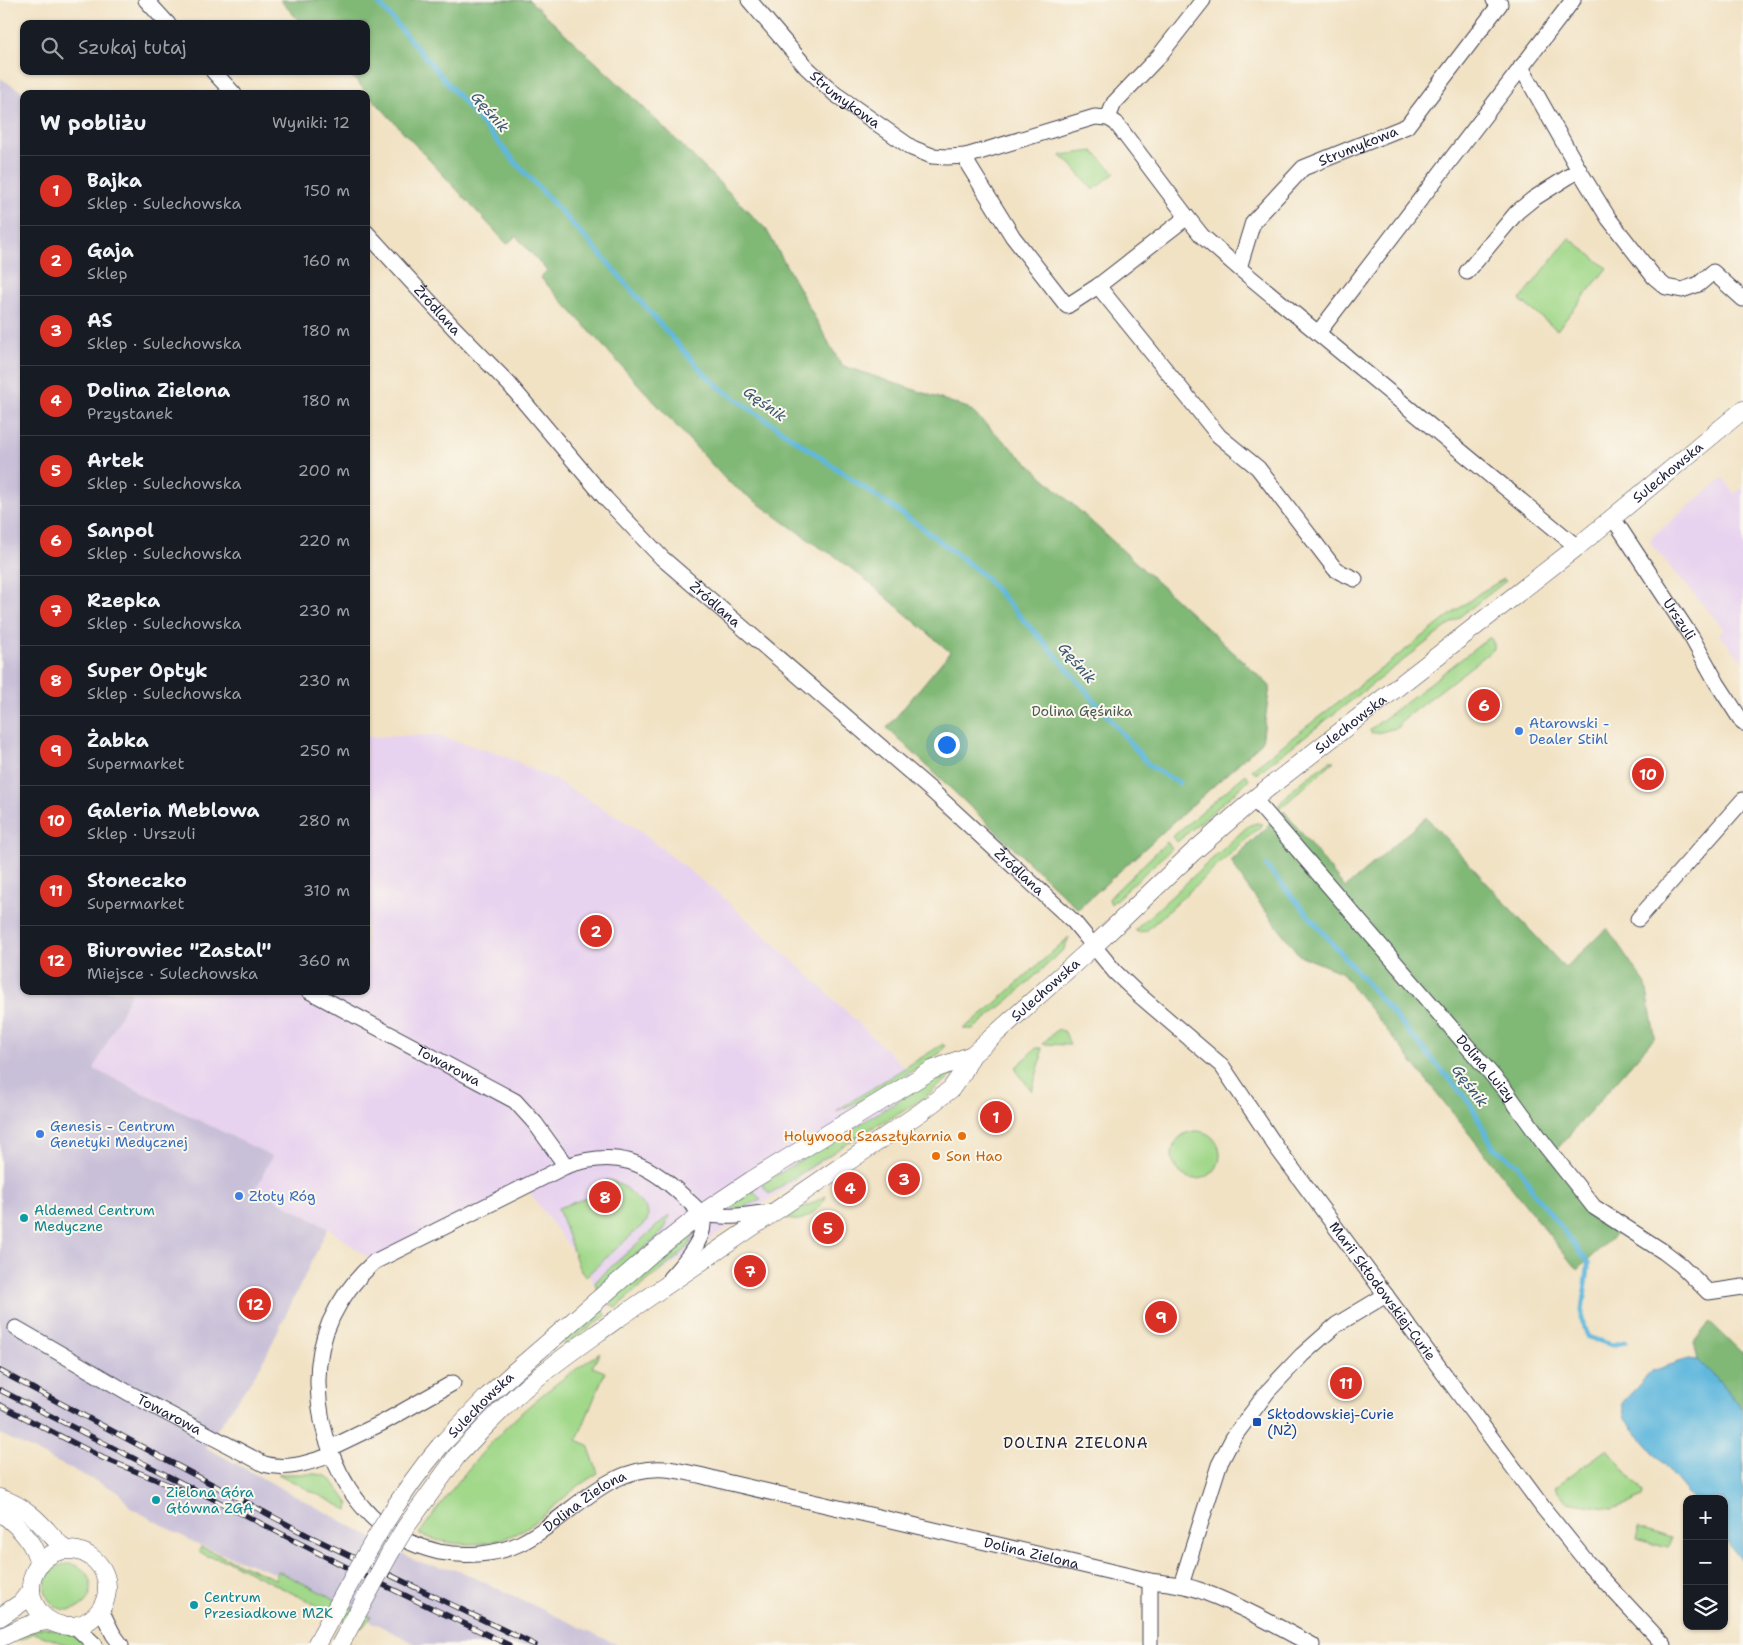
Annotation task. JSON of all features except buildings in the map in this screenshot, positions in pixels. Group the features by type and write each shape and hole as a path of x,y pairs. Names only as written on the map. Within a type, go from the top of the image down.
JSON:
{"street":[{"path":"146,0 164,20"},
{"name":"Strumykowa","path":"749,0 822,83 912,148 932,156 966,156 1095,117 1108,118"},
{"path":"1203,0 1160,56 1114,103 1108,118 1122,129 1202,236 1577,548"},
{"name":"Strumykowa","path":"1239,268 1253,222 1303,168 1407,126 1500,4 1494,0"},
{"path":"1318,333 1573,0"},
{"path":"1521,67 1609,219 1654,277 1666,287 1682,290 1699,284 1713,272 1743,299"},
{"path":"216,75 230,90"},
{"path":"966,156 969,166 1013,237 1067,306 1098,286 1188,216"},
{"path":"1467,272 1516,212 1532,199 1579,170"},
{"name":"Źródlana","path":"370,236 454,328 509,384 606,499 662,558 931,790 1074,922 1094,946"},
{"path":"1098,286 1219,436 1258,468 1335,569 1356,579"},
{"name":"Sulechowska","path":"316,1645 385,1522 421,1470 440,1446 514,1372 652,1253 701,1214 752,1180 932,1070 972,1054 1094,946 1192,853 1254,799 1577,548 1743,410"},
{"name":"Urszuli","path":"1614,518 1692,638 1717,683 1743,723"},
{"name":"Dolina Luizy","path":"1254,799 1505,1090 1594,1207 1664,1252 1681,1265 1708,1292 1743,1287"},
{"path":"1638,919 1743,800"},
{"name":"Marii Skłodowskiej-Curie","path":"1094,946 1115,972 1138,995 1222,1066 1277,1148 1544,1509 1586,1560 1664,1645"},
{"name":"Towarowa","path":"316,995 515,1101 566,1166"},
{"name":"Sulechowska","path":"340,1645 405,1528 457,1456 494,1417 531,1383 568,1354 921,1112 951,1089 963,1072 972,1054"},
{"path":"331,1451 322,1423 318,1385 319,1363 326,1330 341,1298 357,1277 374,1262 566,1166 593,1158 616,1159 632,1162 647,1168 670,1183 701,1214"},
{"name":"Sulechowska","path":"701,1214 737,1217 776,1211"},
{"name":"Sulechowska","path":"660,1290 685,1261 700,1239 704,1224 701,1214"},
{"path":"1181,1585 1219,1465 1233,1438 1268,1391 1302,1355 1336,1325 1386,1295"},
{"name":"Towarowa","path":"16,1328 127,1392 264,1464 274,1466 306,1464 453,1383"},
{"name":"Dolina Zielona","path":"331,1451 351,1491 368,1514 407,1541 448,1554 478,1554 507,1549 530,1538 587,1495 608,1482 626,1474 645,1469 667,1470 772,1492 1150,1581 1181,1585 1237,1606 1312,1645"},
{"path":"0,1498 15,1503 24,1509 65,1550"},
{"path":"0,1512 30,1542 39,1565"},
{"path":"0,1638 21,1627 39,1622 50,1621 66,1626 75,1626 94,1618 106,1600 108,1590 107,1579 97,1562 83,1552 65,1550 55,1552 39,1565 34,1573 31,1590 33,1599 37,1608 50,1621"},
{"path":"1150,1581 1150,1645"},
{"path":"0,1617 21,1603 31,1590"},
{"path":"101,1610 121,1645"},
{"path":"75,1626 95,1645"}],"shaded area":[{"path":"0,78 20,90 20,995 130,995 94,1069 272,1156 256,1189 328,1228 261,1366 205,1447 416,1561 456,1569 618,1645 418,1645 277,1574 199,1545 131,1508 118,1492 0,1434"},
{"path":"1723,478 1735,494 1743,487 1743,662 1719,634 1724,629 1650,543 1653,536"},
{"path":"436,735 505,756 559,782 636,828 720,895 805,972 925,1087 766,1202 608,1307 588,1273 525,1186 374,1262 328,1228 255,1189 272,1156 94,1069 130,995 370,995 370,737"}],"green space":[{"name":"Dolina Gęśnika","path":"280,0 529,0 634,98 766,229 841,365 968,408 1270,686 1262,742 1078,909 887,728 950,652 871,584 835,556 816,545 727,481 540,277 547,271 516,236 507,244 370,96 370,90 365,90 351,75 370,75 370,20 298,20"},
{"path":"1093,151 1115,173 1093,190 1066,159 1064,160 1061,157 1062,155"},
{"path":"1569,238 1607,268 1557,330 1520,300"},
{"path":"1504,579 1506,581 1256,774 1252,769 1453,613 1481,592"},
{"path":"1490,637 1494,644 1494,649 1402,720 1399,727 1371,733 1370,730 1372,728"},
{"path":"1330,761 1334,761 1277,811 1279,805 1291,791"},
{"path":"1246,774 1249,779 1242,786 1177,842 1172,837"},
{"path":"1284,811 1345,888 1426,817 1565,968 1607,928 1646,985 1655,1037 1557,1149 1587,1208 1622,1228 1577,1270 1341,972 1299,955 1245,884 1231,861"},
{"path":"1256,823 1263,824 1146,931 1138,932 1135,930 1248,826"},
{"path":"1167,842 1172,848 1111,904 1109,899 1114,893"},
{"path":"1069,937 1064,949 1010,999 973,1029 963,1029 992,1006"},
{"path":"1058,1029 1065,1032 1070,1045 1042,1044"},
{"path":"943,1044 945,1046 940,1053 873,1096 836,1111"},
{"path":"1036,1048 1041,1048 1041,1059 1032,1091 1016,1070 1017,1066"},
{"path":"955,1066 950,1077 925,1097 868,1130 769,1194 762,1184"},
{"path":"1191,1131 1201,1131 1213,1138 1220,1150 1220,1160 1213,1172 1201,1179 1191,1179 1183,1175 1176,1168 1172,1160 1172,1150 1176,1142 1183,1135"},
{"path":"606,1180 618,1183 647,1209 647,1221 585,1277 579,1268 558,1208 592,1196 596,1206 617,1198 613,1187 606,1190"},
{"path":"753,1190 761,1200 741,1208 728,1208 729,1205"},
{"path":"826,1196 817,1209 807,1217 790,1220 785,1217"},
{"path":"669,1215 666,1226 661,1234 597,1289 595,1283 600,1277"},
{"path":"692,1232 695,1232 689,1246 680,1255 616,1308 609,1303 622,1290"},
{"path":"601,1309 607,1315 565,1345 563,1342 565,1339"},
{"path":"1710,1322 1743,1352 1743,1410 1720,1382 1698,1360 1694,1342"},
{"path":"600,1353 592,1367 605,1372 577,1440 588,1445 598,1473 575,1488 532,1524 505,1538 468,1544 443,1541 419,1534 465,1473 517,1417 567,1376"},
{"path":"1607,1449 1643,1492 1642,1497 1612,1509 1567,1502 1555,1487"},
{"path":"278,1474 316,1474 330,1478 349,1504 348,1510"},
{"path":"1639,1528 1671,1538 1668,1548 1636,1539"},
{"path":"201,1547 275,1579 278,1571 371,1617 362,1628 228,1561 207,1556 199,1551"},
{"path":"68,1564 81,1568 87,1574 91,1587 87,1600 81,1606 68,1610 55,1606 49,1600 45,1587 49,1574 55,1568"},
{"path":"44,1627 71,1634 86,1645 68,1645 34,1633 21,1640 15,1637"}],"water":[{"path":"1688,1359 1698,1360 1720,1382 1743,1410 1743,1562 1728,1543 1728,1495 1690,1495 1625,1419 1622,1403 1652,1371"}],"waterway":[{"name":"Gęśnik","path":"376,0 516,163 604,258 703,372 719,387 924,529 981,573 1059,659 1150,766 1179,783"},
{"name":"Gęśnik","path":"1266,866 1470,1103 1493,1147 1518,1165 1534,1193 1588,1262 1582,1310 1582,1320 1588,1337 1612,1345 1625,1342"}],"railway":[{"path":"0,1371 307,1535 535,1645"},
{"path":"0,1390 348,1568 509,1645"},
{"path":"0,1405 103,1458 189,1493"}],"place":[{"name":"Sanpol","path":"1484,705"},
{"name":"Atarowski - Dealer Stihl","path":"1519,731"},
{"name":"Galeria Meblowa","path":"1648,774"},
{"name":"Gaja","path":"596,931"},
{"name":"Bajka","path":"996,1117"},
{"name":"Genesis - Centrum Genetyki Medycznej","path":"40,1134"},
{"name":"Holywood Szaszłykarnia","path":"962,1136"},
{"name":"Son Hao","path":"936,1156"},
{"name":"AS","path":"904,1179"},
{"name":"Dolina Zielona","path":"850,1188"},
{"name":"Złoty Róg","path":"239,1196"},
{"name":"Super Optyk","path":"605,1197"},
{"name":"Aldemed Centrum Medyczne","path":"24,1218"},
{"name":"Artek","path":"828,1228"},
{"name":"Rzepka","path":"750,1271"},
{"name":"Biurowiec \"Zastal\"","path":"255,1304"},
{"name":"Żabka","path":"1161,1317"},
{"name":"Słoneczko","path":"1346,1383"},
{"name":"Skłodowskiej-Curie (NŻ)","path":"1257,1422"},
{"name":"Zielona Góra Główna ZGA","path":"156,1500"},
{"name":"Centrum Przesiadkowe MZK","path":"194,1605"}],"district":[{"name":"DOLINA ZIELONA","path":"1076,1443"}]}
